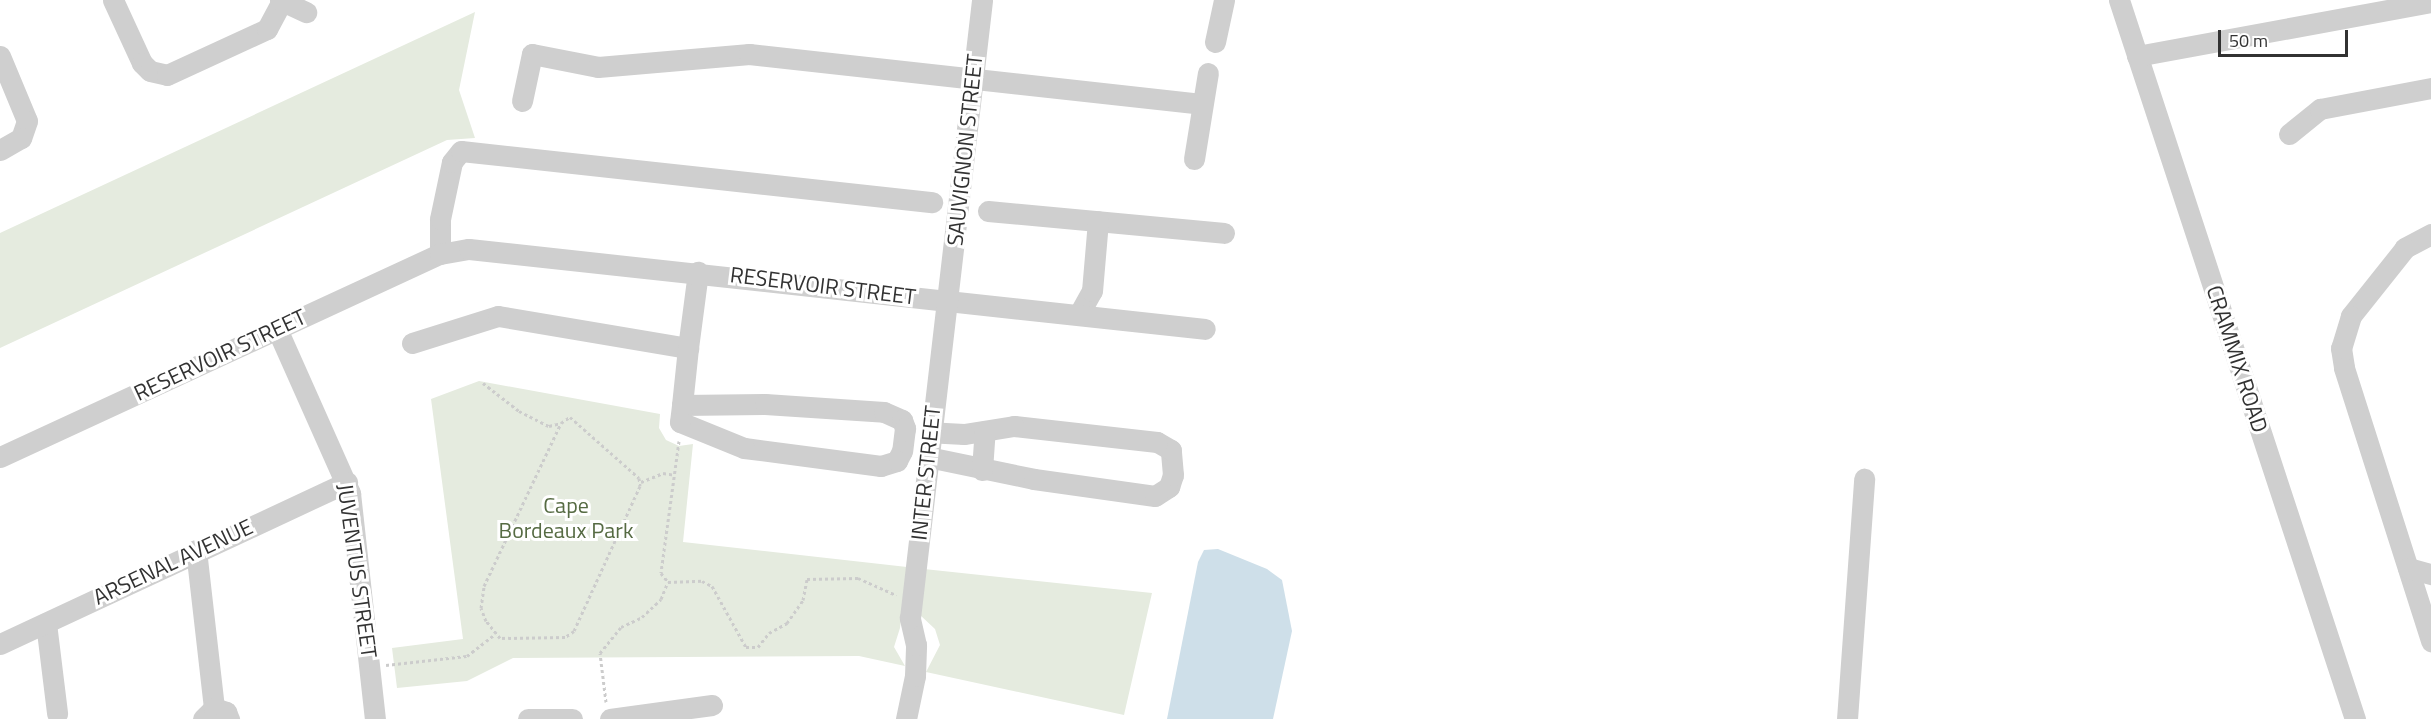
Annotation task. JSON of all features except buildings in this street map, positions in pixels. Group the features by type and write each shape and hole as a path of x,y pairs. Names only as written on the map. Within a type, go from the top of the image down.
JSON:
{"street":[{"path":"113,0 142,63 150,71 167,75 267,29 281,0 306,12"},
{"name":"SAUVIGNON STREET","path":"947,300 982,0"},
{"path":"1215,42 1224,0"},
{"name":"CRAMMIX ROAD","path":"2119,0 2355,719"},
{"path":"2137,56 2431,2"},
{"path":"522,101 532,54 598,67 749,54 1202,104"},
{"path":"0,56 27,121 21,138 0,150"},
{"path":"1194,159 1208,72"},
{"path":"2289,134 2320,109 2431,88"},
{"path":"440,254 440,219 452,162 461,151 468,150 932,202"},
{"path":"988,211 1224,233"},
{"path":"1078,314 1092,291 1098,221"},
{"path":"2431,234 2404,248 2351,316 2341,348 2344,368 2431,641"},
{"name":"RESERVOIR STREET","path":"0,457 440,254 469,249 698,272 1205,329"},
{"path":"681,414 698,272"},
{"name":"INTER STREET","path":"906,719 915,676 916,645 910,618 947,300"},
{"path":"412,342 498,316 688,348"},
{"name":"JUVENTUS STREET","path":"277,329 347,482 375,719"},
{"path":"765,404 884,412 902,420 905,428 897,461 881,466 744,448 681,414 765,404"},
{"path":"928,457 981,470 1155,496 1169,487 1173,475 1171,450 1157,442 1014,426 985,431 931,432"},
{"path":"981,470 985,431"},
{"path":"1847,719 1864,479"},
{"name":"ARSENAL AVENUE","path":"0,644 196,550 347,482"},
{"path":"196,550 216,715"},
{"path":"2408,568 2431,574"},
{"path":"46,623 58,717"},
{"path":"608,709 712,705"},
{"path":"528,719 572,719"}],"path":[{"path":"483,383 519,411 549,426 573,418 641,482"},
{"path":"561,423 484,585 481,608 495,634 507,639 553,637 574,631 641,482 663,473 675,475"},
{"path":"668,582 661,573 679,448"},
{"path":"668,582 702,581 712,586 746,647 758,647 769,633 787,623 803,600 807,579 858,578 899,596"},
{"path":"608,709 600,653 621,627 642,617 661,599 668,582"},
{"path":"370,667 467,656 495,634"}],"green space":[{"path":"475,12 459,90 475,138 447,140 0,348 0,233"},
{"name":"Cape Bordeaux Park","path":"479,381 660,414 659,428 666,440 679,446 693,444 683,542 907,567 900,628 894,647 905,666 859,656 513,658 467,681 397,688 392,648 463,639 431,399"},
{"path":"924,569 1152,593 1124,715 926,672 940,645 935,629 920,615"}],"shaded area":[{"path":"1218,549 1267,569 1282,580 1292,631 1273,719 1167,719 1198,562 1204,550"}]}
